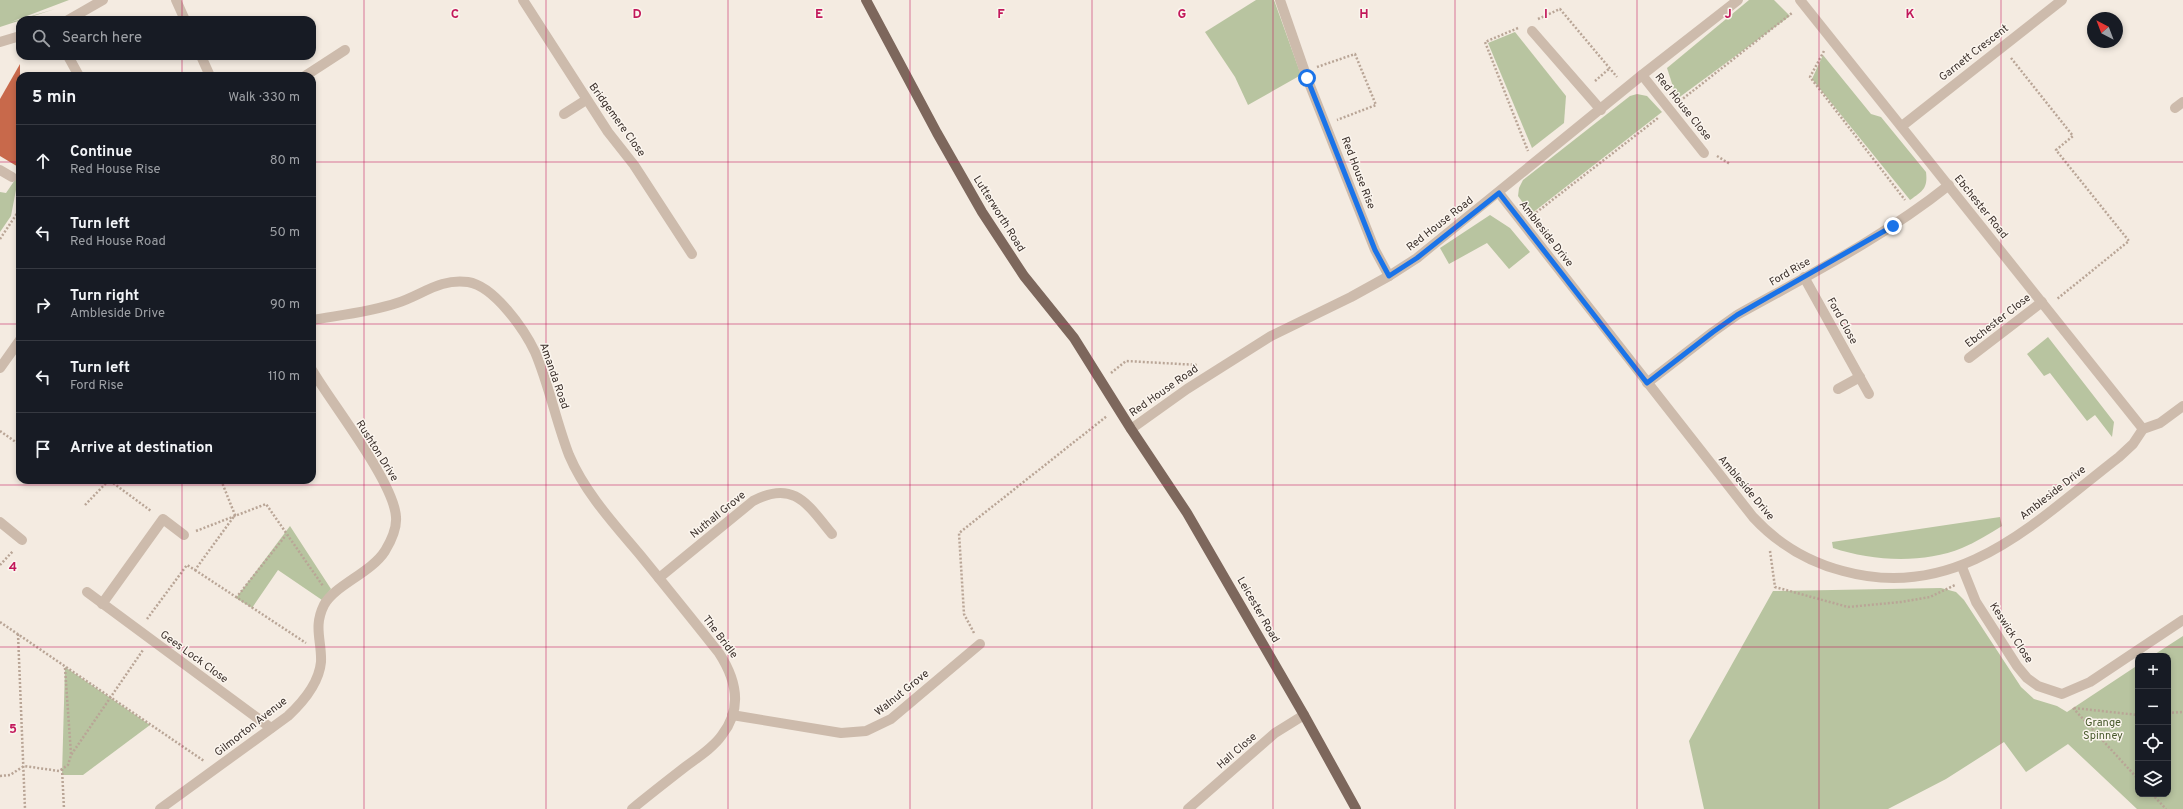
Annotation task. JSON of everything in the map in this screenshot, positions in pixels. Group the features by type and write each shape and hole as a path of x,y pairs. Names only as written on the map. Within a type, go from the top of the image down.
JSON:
{"main road":[{"name":"Lutterworth Road","path":"866,0 937,133 982,212 1024,276 1074,338 1131,429"},
{"name":"Leicester Road","path":"1131,429 1187,513 1304,715 1356,809"}],"street":[{"path":"75,16 103,0"},
{"path":"176,0 183,16"},
{"name":"Bridgemere Close","path":"523,0 586,100 608,132 634,165 692,254"},
{"name":"Red House Rise","path":"1280,0 1306,74 1375,250 1389,276"},
{"name":"Red House Road","path":"1131,429 1207,376 1270,336 1351,297 1389,276 1417,258 1536,163 1642,75 1738,0"},
{"name":"Garnett Crescent","path":"1902,126 2062,0"},
{"name":"Ebchester Road","path":"1804,1 1831,39 2144,429"},
{"path":"1533,26 1600,110"},
{"path":"0,42 16,37"},
{"path":"311,72 345,50"},
{"path":"70,60 77,72"},
{"path":"204,60 208,72"},
{"name":"Red House Close","path":"1642,75 1704,153"},
{"path":"564,114 586,100"},
{"path":"0,170 12,177"},
{"name":"Ford Rise","path":"1647,383 1737,315 1804,278 1914,212 1949,185"},
{"name":"Ambleside Drive","path":"1499,193 1647,383 1767,532 1811,559 1830,568 1872,576 1920,577 1962,567 1989,554 2016,537 2120,456 2133,444 2144,429"},
{"name":"Ford Close","path":"1804,278 1869,394"},
{"name":"Amanda Road","path":"316,319 373,310 399,303 448,281 469,282 487,290 499,300 535,352 570,457 604,512"},
{"name":"Ebchester Close","path":"1969,358 2044,305"},
{"path":"0,368 16,346"},
{"name":"Rushton Drive","path":"316,376 375,467 390,494 396,517 393,536 384,553 364,572 330,596"},
{"path":"1838,389 1860,377"},
{"path":"2144,429 2160,423 2183,406"},
{"name":"Nuthall Grove","path":"659,578 753,501 767,494 782,492 797,497 809,506 832,534"},
{"name":"The Bridle","path":"604,512 659,578 728,667 734,684 735,700 732,715 722,736 632,809"},
{"path":"102,604 163,519 184,535"},
{"path":"0,522 22,540"},
{"name":"Keswick Close","path":"1962,567 1976,602 2027,678 2038,686 2062,694"},
{"name":"Gees Lock Close","path":"86,592 271,728"},
{"name":"Gilmorton Avenue","path":"160,809 271,728 304,700 316,679 321,663 317,635 324,605 330,596"},
{"path":"2062,694 2090,682 2183,620"},
{"name":"Walnut Grove","path":"732,715 841,733 866,732 891,719 980,644"},
{"name":"Hall Close","path":"1188,809 1276,733 1304,715"}],"path":[{"path":"1533,26 1560,9 1627,88"},
{"path":"1520,27 1485,42 1528,152 1536,163"},
{"path":"1831,39 1810,77 1914,212"},
{"path":"2002,46 2074,136 2056,150 2129,240 2044,305"},
{"path":"1306,74 1355,54 1376,105 1326,124"},
{"path":"1584,91 1610,68"},
{"path":"0,239 16,217"},
{"path":"1102,382 1126,361 1198,365 1207,376"},
{"path":"980,644 964,614 959,533 1118,407"},
{"path":"0,431 16,442"},
{"path":"85,505 105,484"},
{"path":"115,484 163,519"},
{"path":"223,484 235,515"},
{"path":"184,535 266,504 286,535 330,596"},
{"path":"195,570 235,515"},
{"path":"1767,532 1775,587 1829,603 1848,607 1901,602 1930,597 1966,580"},
{"path":"236,598 286,535"},
{"path":"0,566 22,540"},
{"path":"138,630 187,565 320,652"},
{"path":"0,622 216,769"},
{"path":"18,634 25,809"},
{"path":"0,776 10,775 24,766 58,771 68,765 71,755 150,640"},
{"path":"65,667 71,755"},
{"path":"2062,694 2135,776"},
{"path":"2073,708 2135,715"},
{"path":"2171,713 2183,712"},
{"path":"62,769 64,809"},
{"path":"2155,797 2166,809"}],"green space":[{"path":"0,0 69,0 27,16 16,16 16,20 11,22 16,21 16,22 0,27"},
{"path":"1256,0 1274,0 1301,75 1248,105 1235,77 1205,32"},
{"path":"1749,0 1774,0 1790,16 1677,99 1667,68"},
{"path":"1515,32 1566,96 1564,123 1532,148 1488,43"},
{"path":"1823,55 1871,114 1881,117 1926,172 1924,189 1910,200 1812,79"},
{"path":"1637,94 1647,96 1662,112 1531,214 1518,196 1519,188 1523,180 1630,96"},
{"path":"16,178 16,190 11,216 0,232 0,192 6,193"},
{"path":"1490,215 1510,228 1530,252 1509,269 1487,243 1449,264 1440,248"},
{"path":"2048,337 2114,422 2112,437 2095,415 2087,421 2050,373 2044,376 2027,354"},
{"path":"2000,517 2002,526 1982,538 1962,548 1931,557 1898,559 1881,558 1864,556 1833,548 1832,542"},
{"path":"290,526 331,589 322,600 278,570 252,608 236,598"},
{"name":"Grange Spinney","path":"1941,588 1956,592 1964,600 2021,687 2034,699 2057,706 2067,712 2135,667 2135,797 2171,797 2171,653 2157,653 2183,636 2183,809 2137,809 2068,744 2026,772 2004,742 1946,779 1888,809 1704,809 1689,741 1773,591"},
{"path":"65,667 150,725 83,775 62,775"}],"building":[{"path":"20,64 20,72 16,72 16,166 0,156 0,99"}],"route":[{"path":"1307,78 1375,250 1389,276 1417,258 1499,193 1647,383 1737,315 1893,226"}]}
